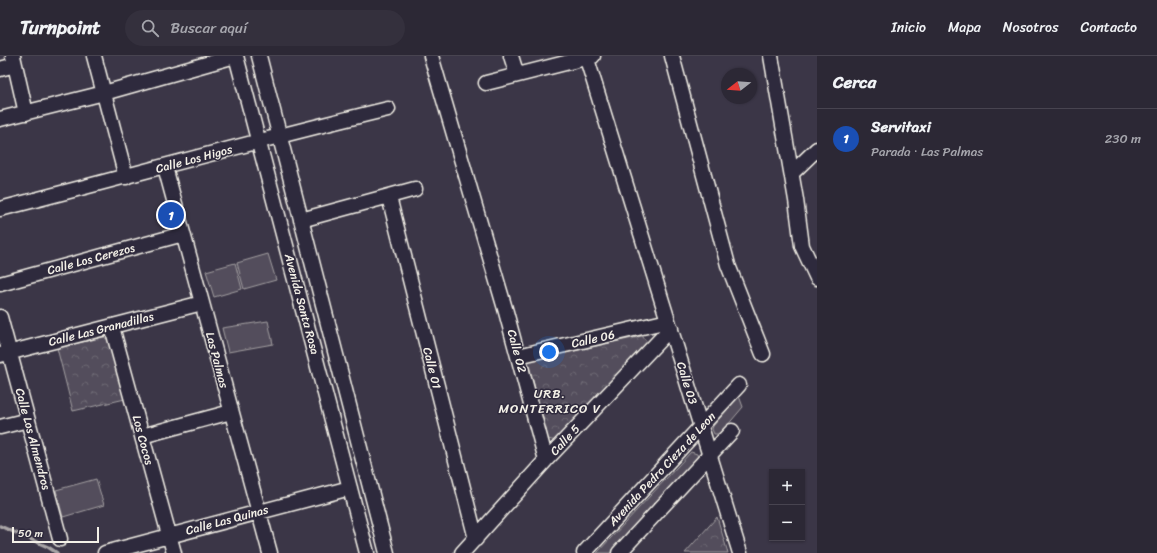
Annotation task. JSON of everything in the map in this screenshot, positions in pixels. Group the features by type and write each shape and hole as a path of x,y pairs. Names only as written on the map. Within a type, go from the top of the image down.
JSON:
{"street":[{"path":"94,56 126,177"},
{"path":"0,119 104,93 236,56"},
{"name":"Avenida Santa Rosa","path":"236,56 367,553"},
{"name":"Avenida Santa Rosa","path":"259,56 387,553"},
{"name":"Calle 02","path":"431,56 506,312 546,460"},
{"path":"511,56 517,75"},
{"path":"486,83 589,56"},
{"name":"Calle 03","path":"589,56 669,325 740,553"},
{"path":"672,56 728,265 762,354"},
{"path":"772,56 792,173 802,246 817,278"},
{"path":"0,69 14,61 26,113"},
{"name":"Calle Los Higos","path":"0,209 165,167 279,135 388,109"},
{"path":"792,173 817,149"},
{"name":"Las Palmas","path":"165,167 270,553"},
{"path":"301,220 415,189"},
{"name":"Calle 01","path":"389,197 476,539"},
{"name":"Calle Los Cerezos","path":"0,284 183,234"},
{"name":"Calle Las Granadillas","path":"5,354 202,303"},
{"name":"Calle Los Almendros","path":"0,317 5,354 28,420 60,539"},
{"name":"Calle 5","path":"462,553 669,325"},
{"name":"Calle 06","path":"518,356 669,325"},
{"name":"Los Cocos","path":"112,327 174,553"},
{"name":"Avenida Pedro Cieza de Leon","path":"584,553 739,385"},
{"path":"142,436 231,412"},
{"path":"0,427 28,420"},
{"path":"619,553 732,432"},
{"name":"Calle Las Quinas","path":"105,553 350,488"}],"green space":[{"path":"268,254 276,280 244,289 237,263"},
{"path":"235,263 242,289 214,297 206,271"},
{"path":"268,321 273,344 228,352 222,328"},
{"path":"642,336 648,343 556,441 548,439 528,361"},
{"path":"104,337 110,341 125,399 73,411 57,348"},
{"path":"739,396 743,407 720,434 714,434 712,429 713,426"},
{"path":"691,452 697,454 698,458 613,553 597,553"},
{"path":"96,479 104,505 63,517 56,490"},
{"path":"717,517 728,553 685,553"}],"waterway":[{"path":"0,526 48,547 57,553"}],"place":[{"name":"Servitaxi","path":"171,215"}],"district":[{"name":"URB. MONTERRICO V","path":"550,400"}]}
